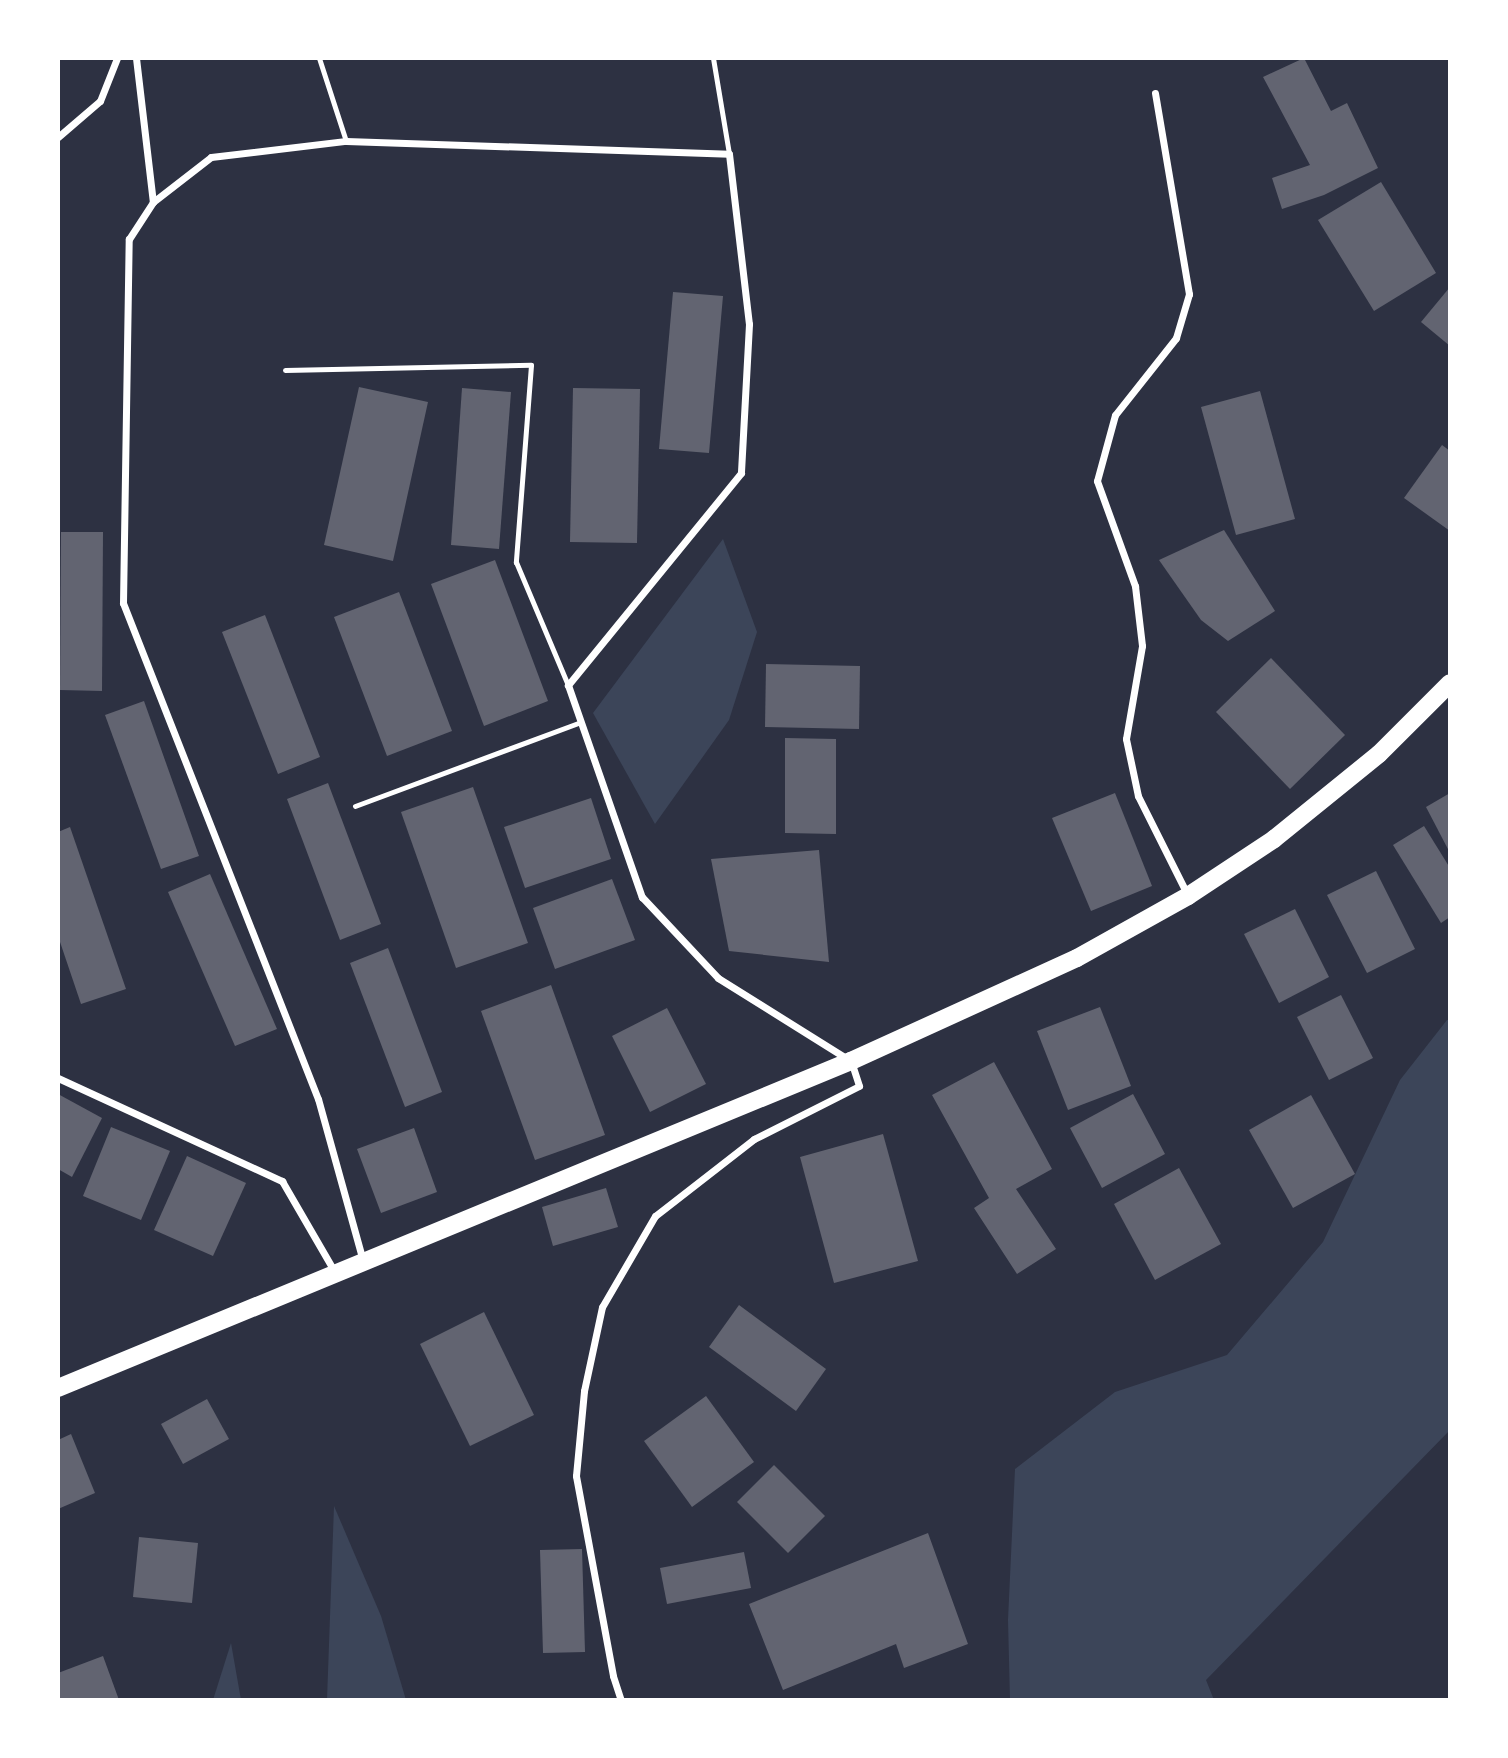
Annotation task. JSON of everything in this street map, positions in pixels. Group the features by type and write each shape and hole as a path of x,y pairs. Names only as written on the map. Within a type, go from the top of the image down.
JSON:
{"main road":[{"path":"58,1388 851,1061 1077,958 1188,896 1274,839 1380,754 1450,683"}],"street":[{"path":"58,137 100,101 117,58"},
{"path":"136,58 153,202"},
{"path":"1155,93 1188,294 1176,338 1115,415 1097,481 1135,586 1142,646 1126,739 1138,796 1188,896"},
{"path":"364,1264 318,1099 124,603 129,239 153,202 211,157 346,141 729,154 749,324 741,473 568,685 642,897 718,978 851,1061 859,1086 754,1139 655,1216 601,1307 584,1391 576,1476 613,1676 621,1700"},
{"path":"58,1079 282,1181 337,1275"}],"lane":[{"path":"319,58 346,141"},
{"path":"713,58 729,154"},
{"path":"285,370 531,365 516,562 568,685"},
{"path":"355,807 581,722"}],"shaded area":[{"path":"723,539 757,632 729,720 655,824 593,713"},
{"path":"1447,1020 1450,1020 1450,1430 1206,1680 1214,1700 1010,1700 1008,1620 1015,1469 1115,1392 1227,1355 1323,1242 1400,1080"},
{"path":"334,1506 381,1616 406,1700 327,1700"},
{"path":"231,1643 241,1700 213,1700"}],"building":[{"path":"1304,58 1331,111 1347,103 1378,168 1324,195 1282,209 1272,178 1310,165 1263,77"},
{"path":"1381,182 1436,273 1374,311 1318,220"},
{"path":"1450,287 1450,346 1421,322"},
{"path":"673,292 723,296 709,453 659,449"},
{"path":"359,387 428,402 393,561 324,545"},
{"path":"462,388 511,392 499,549 451,545"},
{"path":"573,388 640,389 637,543 570,542"},
{"path":"1260,391 1295,519 1236,535 1201,407"},
{"path":"1442,445 1450,451 1450,531 1404,498"},
{"path":"1224,530 1275,611 1228,641 1201,620 1159,560"},
{"path":"61,532 103,532 102,691 60,690"},
{"path":"495,560 548,701 484,726 431,584"},
{"path":"399,592 452,731 387,756 334,617"},
{"path":"265,615 320,757 278,774 222,632"},
{"path":"1271,658 1345,735 1290,789 1216,712"},
{"path":"766,664 860,666 859,729 765,727"},
{"path":"144,701 199,856 161,869 105,715"},
{"path":"785,738 836,739 836,834 785,833"},
{"path":"328,783 381,924 340,940 287,799"},
{"path":"473,787 528,943 456,968 401,812"},
{"path":"1115,793 1152,886 1091,911 1052,818"},
{"path":"1450,793 1450,853 1426,807"},
{"path":"591,798 611,859 525,888 504,827"},
{"path":"1424,826 1450,868 1450,917 1441,923 1393,845"},
{"path":"70,827 126,989 81,1004 58,936 58,832"},
{"path":"819,850 829,962 729,951 711,859"},
{"path":"1376,871 1415,949 1367,973 1327,895"},
{"path":"210,874 277,1029 235,1046 168,892"},
{"path":"612,879 635,940 555,969 533,908"},
{"path":"1295,909 1329,977 1279,1003 1244,934"},
{"path":"388,948 442,1092 405,1107 350,963"},
{"path":"551,985 605,1135 535,1160 481,1011"},
{"path":"1341,995 1373,1058 1329,1080 1297,1017"},
{"path":"1100,1007 1131,1086 1068,1110 1037,1031"},
{"path":"667,1008 706,1084 650,1112 612,1036"},
{"path":"994,1062 1052,1169 1016,1189 1056,1249 1017,1274 974,1208 989,1198 932,1095"},
{"path":"58,1094 102,1118 72,1177 58,1169"},
{"path":"1133,1094 1165,1154 1102,1188 1070,1128"},
{"path":"1311,1095 1355,1174 1293,1208 1249,1130"},
{"path":"111,1127 170,1151 141,1220 83,1196"},
{"path":"414,1128 437,1192 381,1213 357,1149"},
{"path":"883,1134 918,1261 834,1283 800,1157"},
{"path":"187,1156 246,1183 213,1256 154,1230"},
{"path":"1179,1168 1221,1244 1155,1280 1114,1204"},
{"path":"606,1188 618,1227 553,1246 542,1207"},
{"path":"739,1305 826,1369 796,1411 709,1347"},
{"path":"484,1312 534,1415 470,1446 420,1344"},
{"path":"706,1396 754,1462 692,1507 644,1441"},
{"path":"207,1399 229,1439 183,1464 161,1424"},
{"path":"71,1434 95,1493 58,1509 58,1440"},
{"path":"774,1465 825,1516 788,1553 737,1502"},
{"path":"928,1533 968,1644 904,1668 896,1644 783,1690 749,1604"},
{"path":"139,1537 198,1543 192,1603 133,1597"},
{"path":"582,1549 585,1652 543,1653 540,1550"},
{"path":"744,1552 751,1588 667,1604 660,1568"},
{"path":"103,1656 119,1700 58,1700 58,1673"}]}
